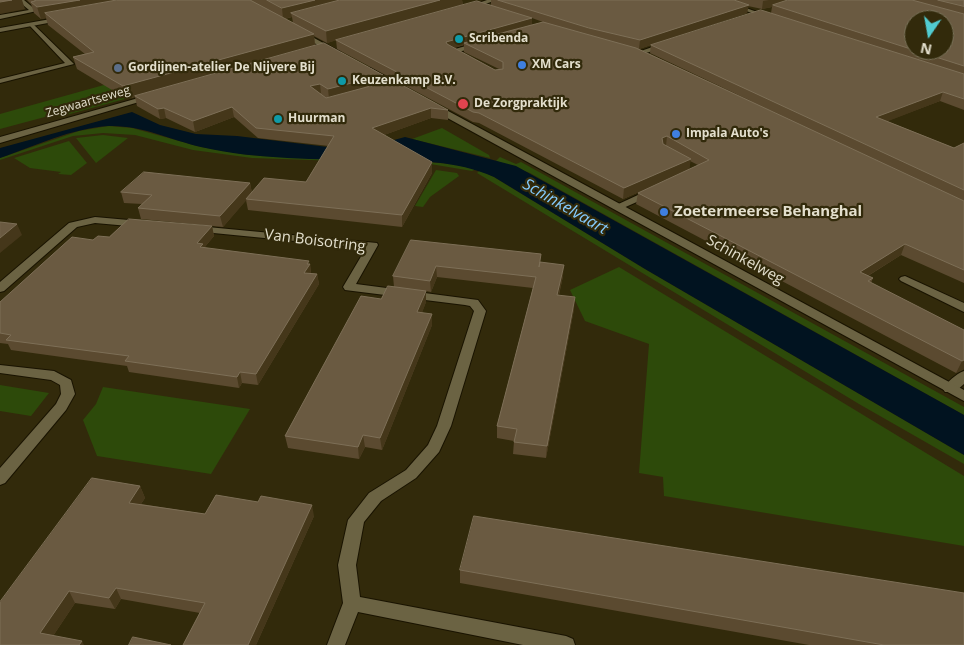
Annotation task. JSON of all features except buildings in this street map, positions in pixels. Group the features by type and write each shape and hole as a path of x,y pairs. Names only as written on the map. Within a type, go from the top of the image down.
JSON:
{"street":[{"path":"3,17 34,11 20,0"},
{"path":"461,9 494,0"},
{"path":"718,0 776,20"},
{"path":"476,5 493,10"},
{"path":"749,17 775,8"},
{"path":"3,17 18,27"},
{"path":"0,30 66,18"},
{"path":"0,81 70,64 32,24"},
{"path":"292,28 344,56"},
{"path":"654,60 635,52 676,41"},
{"path":"311,51 342,42"},
{"path":"467,59 452,51 488,42"},
{"path":"361,66 412,94"},
{"path":"385,88 395,85"},
{"name":"Zegwaartseweg","path":"0,140 164,94"},
{"name":"Schinkelweg","path":"428,104 964,396"},
{"path":"616,207 666,185"},
{"path":"0,288 73,226 95,220 152,225"},
{"name":"Van Boisotring","path":"181,227 373,245 349,287 465,301 474,303 480,312 444,426 434,448 411,474 375,498 356,520 347,565 352,603"},
{"path":"905,278 964,308"},
{"path":"0,368 54,376 66,383 68,394 61,407 0,479"},
{"path":"950,389 964,376"},
{"path":"336,645 352,603 566,645"}],"green space":[{"path":"179,64 132,97 59,117 56,114 0,129 0,114"},
{"path":"108,126 132,128 201,147 249,155 332,159 373,158 453,164 476,169 472,171 430,164 252,158 193,150 135,135 103,133 73,136 0,160 0,158 79,131"},
{"path":"442,128 489,155 490,158 412,139"},
{"path":"103,135 128,138 96,163 76,138"},
{"path":"69,141 87,163 71,175 30,168 14,158"},
{"path":"500,157 516,164 521,162 964,407 964,415 530,173 496,161"},
{"path":"436,170 457,173 459,176 430,197 423,207 415,206"},
{"path":"480,170 645,269 964,455 964,464 859,404 477,173"},
{"path":"619,267 964,476 964,546 664,496 663,477 639,473 649,344 585,321 570,290"},
{"path":"0,385 49,393 31,416 0,411"},
{"path":"103,387 250,409 211,474 97,456 83,420 96,404"}],"water":[{"name":"Schinkelvaart","path":"132,112 160,125 196,134 237,136 336,148 383,143 405,137 516,166 964,415 964,455 645,269 494,177 480,171 450,164 421,161 266,157 201,147 144,130 121,126 95,127 81,130 0,158 0,148"}],"place":[{"name":"Scribenda","path":"459,39"},
{"name":"XM Cars","path":"522,65"},
{"name":"Gordijnen-atelier De Nijvere Bij","path":"118,68"},
{"name":"Keuzenkamp B.V.","path":"342,81"},
{"name":"De Zorgpraktijk","path":"463,104"},
{"name":"Huurman","path":"278,119"},
{"name":"Impala Auto's","path":"676,134"},
{"name":"Zoetermeerse Behanghal","path":"664,212"}]}
